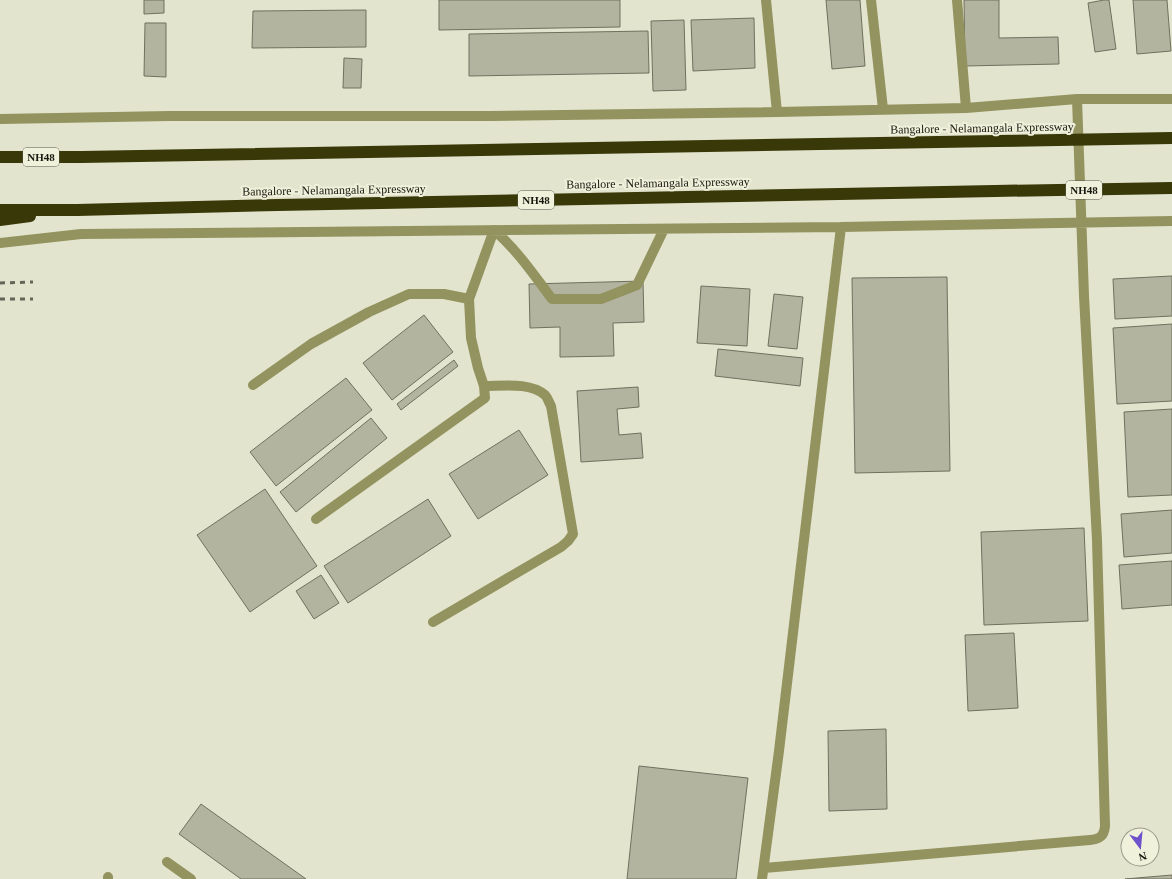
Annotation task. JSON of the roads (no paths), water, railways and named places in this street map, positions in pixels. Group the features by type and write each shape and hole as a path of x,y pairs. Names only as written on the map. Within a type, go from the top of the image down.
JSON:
{"highway":[{"name":"Bangalore - Nelamangala Expressway","path":"0,157 81,157 1172,138"},
{"name":"Bangalore - Nelamangala Expressway","path":"0,210 77,210 286,204 1172,188"},
{"path":"0,220 77,210"}],"street":[{"path":"766,0 777,112"},
{"path":"871,0 883,109"},
{"path":"957,0 966,108"},
{"path":"0,119 169,116 490,116 777,112 966,108 1077,99 1172,99"},
{"path":"764,868 1090,840 1100,838 1104,833 1097,548 1077,99"},
{"path":"0,243 81,234 841,227 1172,221"},
{"path":"762,879 779,751 841,227"},
{"path":"494,230 505,239 552,299 601,299 637,285 664,229"},
{"path":"316,519 483,400 485,396 484,386 471,338 469,299 494,230"},
{"path":"253,385 311,344 369,312 409,294 444,294 469,299"},
{"path":"433,622 561,547 573,534 551,406 546,396 535,389 516,386 484,386"},
{"path":"167,862 191,879"}],"railway":[{"path":"0,283 33,282"},
{"path":"0,299 33,299"}]}
